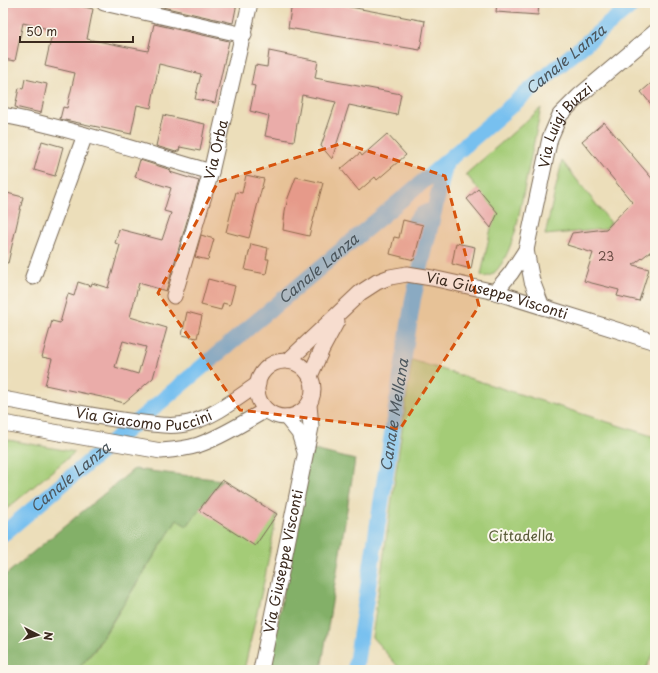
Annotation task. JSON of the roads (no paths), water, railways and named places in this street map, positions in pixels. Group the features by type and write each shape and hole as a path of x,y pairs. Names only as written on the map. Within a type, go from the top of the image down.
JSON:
{"street":[{"path":"104,3 244,35"},
{"name":"Via Orba","path":"174,296 211,172 244,35 250,3"},
{"name":"Via Luigi Buzzi","path":"494,292 511,273 526,250 550,138 560,115 579,96 655,32"},
{"path":"3,115 85,135 211,172"},
{"path":"33,277 85,135"},
{"name":"Via Luigi Buzzi","path":"526,250 532,280 542,306"},
{"name":"Via Giuseppe Visconti","path":"288,361 360,293 377,282 390,277 407,274 494,292 655,342"},
{"name":"Via Giuseppe Visconti","path":"310,376 322,348 345,308"},
{"path":"288,361 304,368 310,376 313,384 313,393 309,405 302,411 294,416 286,417 272,414 266,410 259,398 258,384 260,376 272,364 288,361"},
{"name":"Via Giacomo Puccini","path":"3,399 120,420 176,426 189,424 206,417 258,384"},
{"name":"Via Giacomo Puccini","path":"21,402 10,424 161,451 199,445 217,437 266,410"},
{"name":"Via Giuseppe Visconti","path":"261,670 311,427 309,405"},
{"name":"Via Giuseppe Visconti","path":"286,417 299,433 305,453"}],"waterway":[{"name":"Canale Lanza","path":"3,534 634,3"},
{"name":"Canale Mellana","path":"355,670 413,299 446,162"},
{"path":"415,222 423,214 434,210"}],"park label":[{"name":"Cittadella","path":"521,536"}]}
